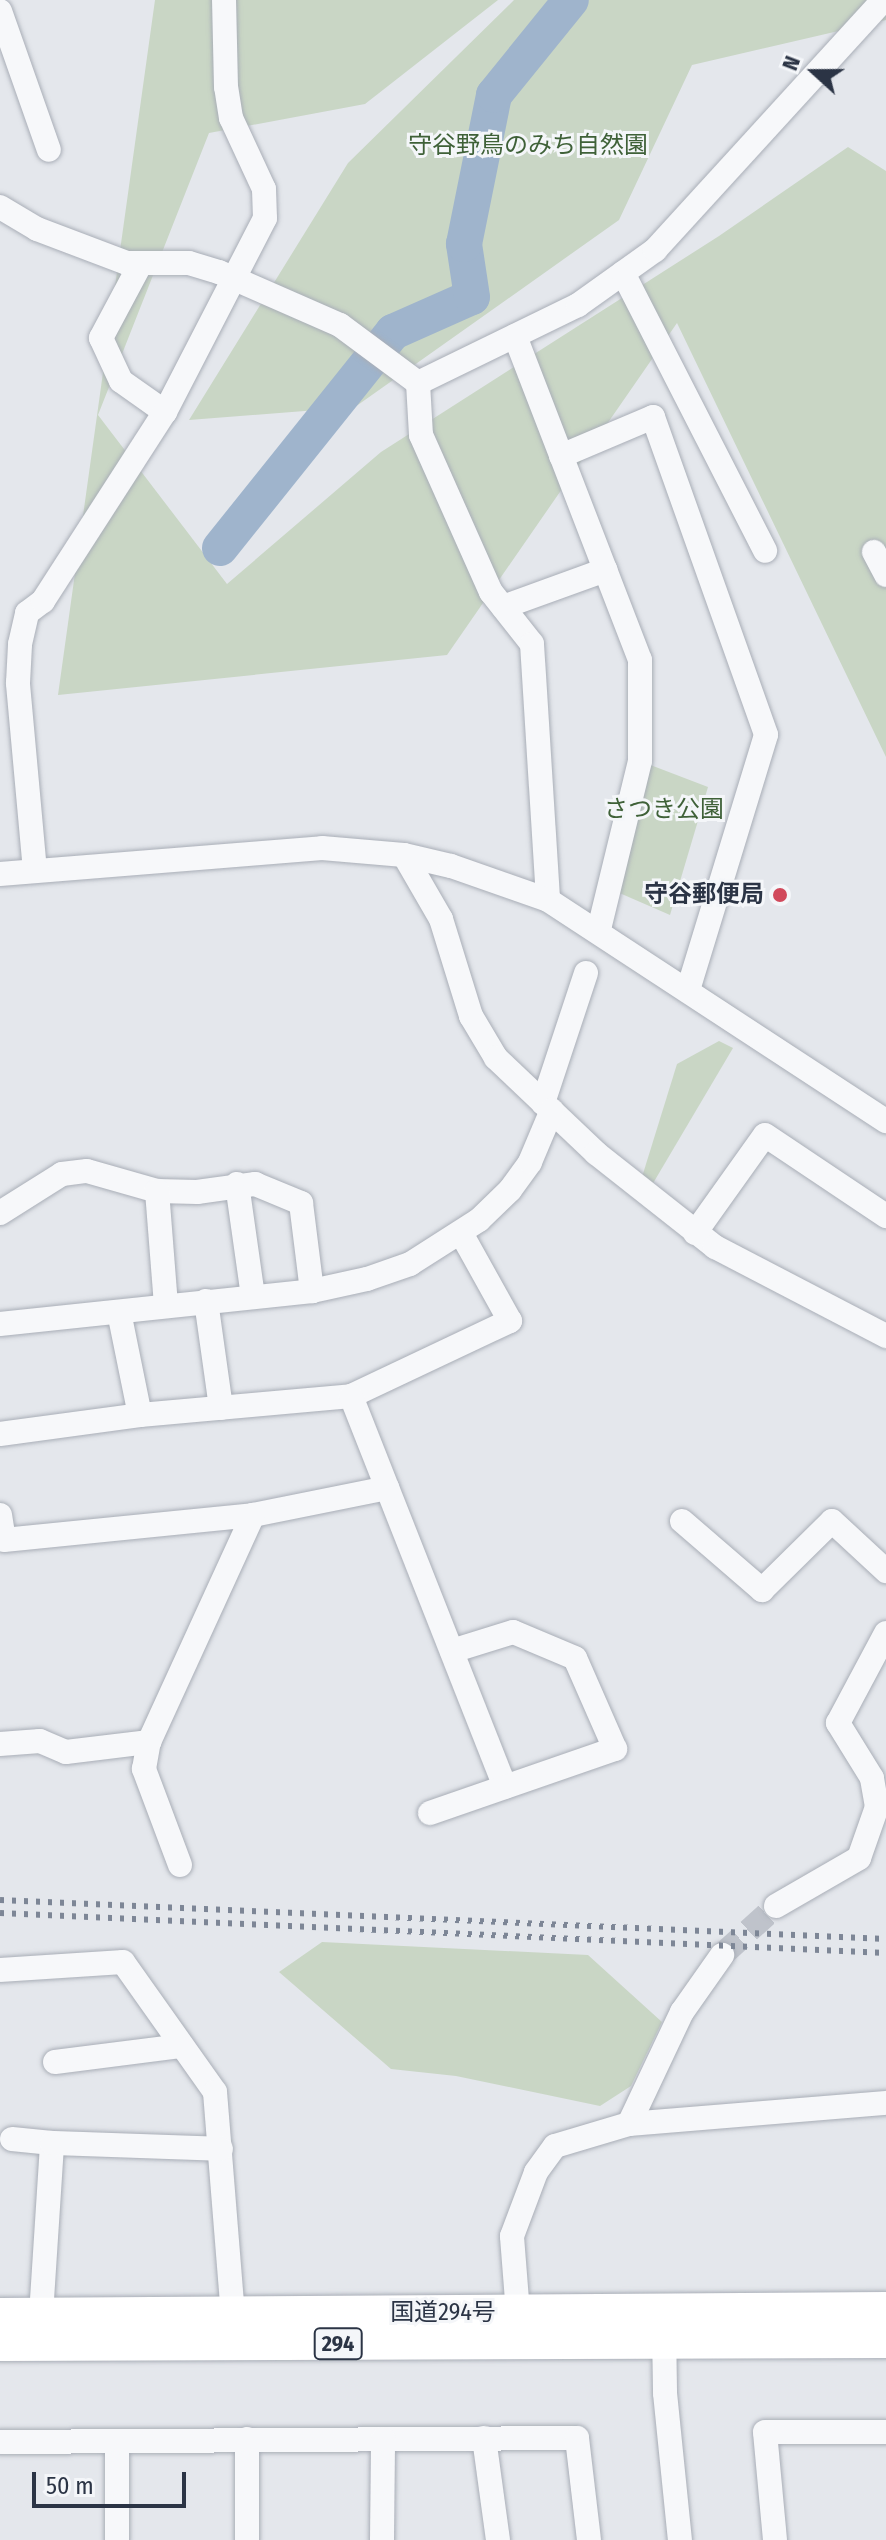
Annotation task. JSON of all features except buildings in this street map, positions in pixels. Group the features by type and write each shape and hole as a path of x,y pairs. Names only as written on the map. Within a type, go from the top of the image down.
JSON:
{"highway":[{"name":"国道294号","path":"0,2315 518,2313 664,2308 886,2309"},
{"name":"国道294号","path":"0,2344 886,2341"}],"street":[{"path":"35,871 18,683 20,644 27,613 43,601 165,412 261,228 265,208 264,189 231,118 226,87 224,0"},
{"path":"418,383 578,305 655,250 883,0"},
{"path":"0,11 49,150"},
{"path":"0,207 37,229 127,263 189,263 340,325 418,383"},
{"path":"141,263 101,338 121,381 165,412"},
{"path":"623,273 765,551"},
{"path":"515,336 640,660 640,761 599,929"},
{"path":"418,383 421,435 491,592 532,644 548,900"},
{"path":"561,456 653,417 766,735 688,990"},
{"path":"874,552 886,575"},
{"path":"503,607 605,570"},
{"path":"0,874 322,848 404,855 496,879 548,900 886,1121"},
{"path":"404,855 441,919 471,1016 496,1058 596,1153 695,1233 715,1247 886,1335"},
{"path":"0,1324 312,1291 367,1279 410,1264 461,1233 510,1190 530,1162 586,973"},
{"path":"695,1233 765,1135 886,1216"},
{"path":"0,1213 62,1174 87,1171 157,1191 197,1192 237,1184 255,1184 301,1203 312,1291"},
{"path":"237,1184 253,1297"},
{"path":"157,1191 166,1305"},
{"path":"0,1434 140,1415 351,1396 510,1321 461,1233"},
{"path":"206,1301 221,1408"},
{"path":"119,1312 140,1415"},
{"path":"351,1396 505,1787"},
{"path":"0,1515 4,1540 253,1515 387,1488"},
{"path":"180,1865 144,1769 149,1742 253,1515"},
{"path":"682,1521 762,1590 832,1521 886,1571"},
{"path":"430,1813 615,1749 575,1658 513,1632 452,1651"},
{"path":"776,1906 859,1858 877,1807 872,1778 838,1723 886,1633"},
{"path":"0,1744 40,1741 66,1752 149,1742"},
{"path":"629,2124 682,2012 722,1955"},
{"path":"0,1970 123,1962 215,2092 233,2314"},
{"path":"55,2062 182,2046"},
{"path":"518,2313 512,2236 536,2172 555,2146 629,2124 886,2103"},
{"path":"12,2139 221,2149"},
{"path":"41,2315 52,2143"},
{"path":"664,2308 665,2393 680,2540"},
{"path":"775,2540 765,2432 886,2432"},
{"path":"484,2438 498,2540"},
{"path":"0,2442 577,2438 589,2540"},
{"path":"247,2439 247,2540"},
{"path":"382,2540 383,2439"},
{"path":"117,2441 117,2540"}],"green space":[{"path":"155,0 498,0 365,104 209,133 98,415 227,584 381,452 719,236 848,147 886,171 886,757 677,323 447,655 58,695"},
{"name":"守谷野鳥のみち自然園","path":"514,0 886,0 886,20 692,65 619,220 355,407 189,420 348,163"},
{"name":"さつき公園","path":"640,761 708,787 670,915 608,888"},
{"path":"719,1041 733,1048 652,1185 642,1177 677,1064"},
{"path":"322,1942 588,1955 662,2022 631,2086 600,2106 456,2076 391,2069 279,1972"}],"waterway":[{"path":"220,548 393,332 472,297 464,244 494,95 571,0"}],"tunnel":[{"path":"722,1955 776,1906"}],"railway":[{"path":"0,1900 886,1939"},
{"path":"0,1913 886,1953"}],"place":[{"name":"守谷郵便局","path":"780,895"}]}
